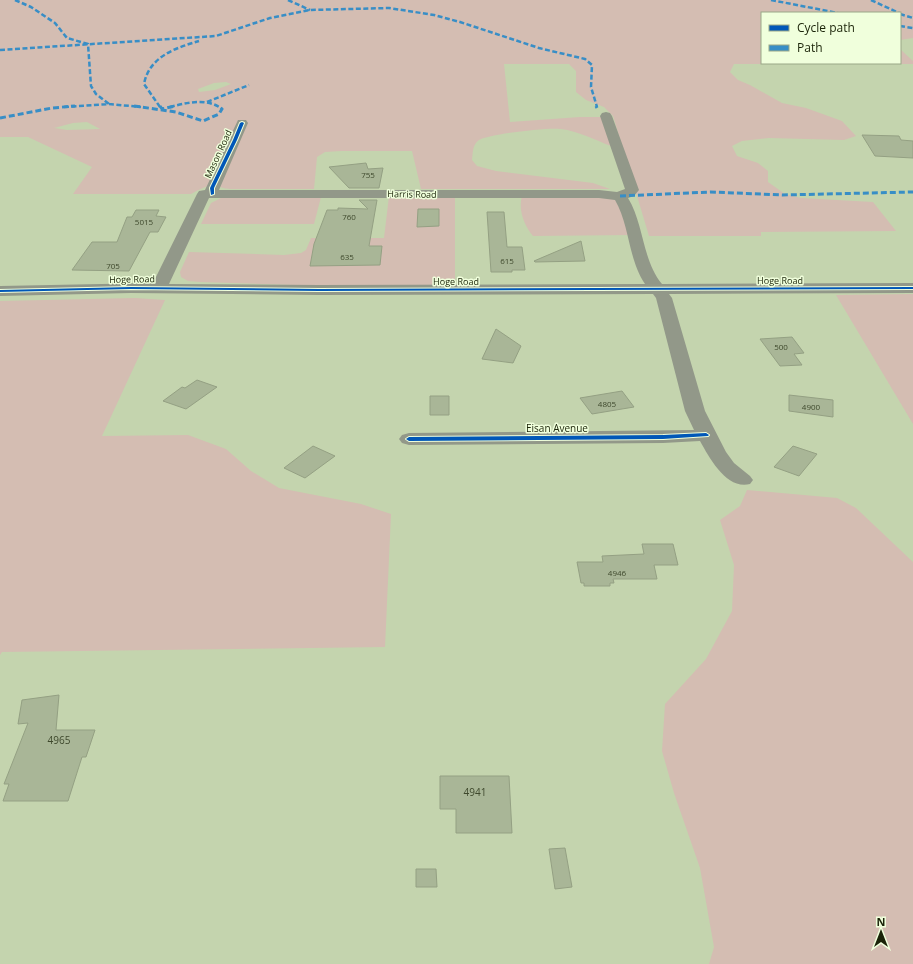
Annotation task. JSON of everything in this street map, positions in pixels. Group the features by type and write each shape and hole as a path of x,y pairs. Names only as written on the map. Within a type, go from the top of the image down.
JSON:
{"street":[{"path":"606,116 632,190 628,194 620,196 626,207 648,275 660,289 664,298 695,411 706,435 727,467 743,480"},
{"name":"Mason Road","path":"159,288 212,188 242,123"},
{"name":"Harris Road","path":"208,194 599,194 620,196"},
{"name":"Hoge Road","path":"0,291 159,288 319,290 913,288"},
{"name":"Eisan Avenue","path":"409,439 663,437 706,435"}],"shaded area":[{"path":"0,0 913,0 913,38 901,40 901,12 761,12 761,64 734,64 730,72 738,80 782,103 806,108 842,121 856,136 844,140 769,138 742,141 732,146 737,156 758,163 768,171 768,182 785,194 801,198 873,202 896,231 761,232 761,236 649,236 613,116 604,107 586,100 576,92 576,71 569,64 504,64 510,122 601,117 611,146 567,130 532,130 495,135 479,140 474,147 472,160 477,166 496,171 593,183 610,189 421,189 412,151 341,151 325,152 317,157 314,189 230,189 212,186 191,194 73,194 92,167 28,137 0,137","holes":["226,82 231,84 215,90 199,92 198,89 214,83","87,122 100,129 67,130 54,128 73,123"]},
{"path":"901,50 913,61 913,64 901,64"},
{"path":"389,196 455,196 455,285 293,285 200,282 188,281 181,277 180,272 189,252 284,255 301,253 306,250 311,238 384,238"},
{"path":"522,196 602,196 619,201 631,235 533,236 527,227 521,212"},
{"path":"321,197 314,224 201,224 211,203 221,198"},
{"path":"913,294 913,424 836,295"},
{"path":"135,298 165,300 102,436 188,435 226,449 251,471 279,488 361,504 391,514 385,647 2,652 0,655 0,301"},
{"path":"747,490 837,498 856,508 913,562 913,964 709,964 714,947 700,868 674,793 662,751 665,704 706,659 732,611 734,565 720,520 740,506"}],"building":[{"path":"862,135 899,136 901,140 913,141 913,158 875,156"},
{"path":"366,163 368,169 383,168 379,188 349,188 329,167"},
{"path":"359,200 377,200 369,246 382,246 380,265 310,266 314,244 327,210 338,210 338,208 368,209"},
{"path":"418,209 439,209 439,226 417,227"},
{"path":"136,210 159,210 156,216 166,217 158,232 150,232 129,271 72,270 92,242 117,242 127,217 132,217"},
{"path":"487,212 504,212 507,247 522,247 525,270 512,270 512,272 491,272"},
{"path":"581,241 585,261 534,261"},
{"path":"496,329 521,346 513,363 482,359"},
{"path":"792,337 804,353 794,354 802,365 780,366 760,339"},
{"path":"197,380 217,387 186,409 163,401 182,387 185,388"},
{"path":"622,391 634,407 592,414 580,398"},
{"path":"789,395 833,400 833,417 789,411"},
{"path":"430,396 449,396 449,415 430,415"},
{"path":"313,446 335,456 305,478 284,468"},
{"path":"793,446 817,454 799,476 774,467"},
{"path":"642,544 673,544 678,565 654,565 657,579 613,579 614,583 610,583 610,586 584,586 584,583 581,583 577,562 603,562 602,556 644,554"},
{"path":"59,695 56,730 95,730 86,757 82,757 68,801 3,801 9,784 4,784 28,723 18,724 22,700"},
{"path":"440,776 509,776 512,833 456,833 456,809 440,809"},
{"path":"565,848 572,887 555,889 549,849"},
{"path":"416,869 436,869 437,887 416,887"}],"marked path":[{"path":"15,0 31,7 55,23 67,38 88,44 91,86 96,94 109,104"},
{"path":"288,0 310,10"},
{"path":"771,0 833,12"},
{"path":"871,0 897,12"},
{"path":"0,50 216,36 270,18 310,10 389,8 434,15 539,48 585,59 592,65 590,76 591,87 597,108"},
{"path":"901,14 913,18"},
{"path":"901,26 913,28"},
{"path":"0,118 52,108 109,104 136,106 176,112 203,121 219,114 222,109 217,105 202,102 162,109 144,84 150,67 156,61 172,50 199,41"},
{"path":"207,102 249,85"},
{"path":"620,196 710,192 782,195 913,192"}],"cycle path":[{"path":"212,194 212,188 242,123"},
{"path":"0,291 131,288 319,290 913,288"},
{"path":"409,439 663,437 706,435"}]}
